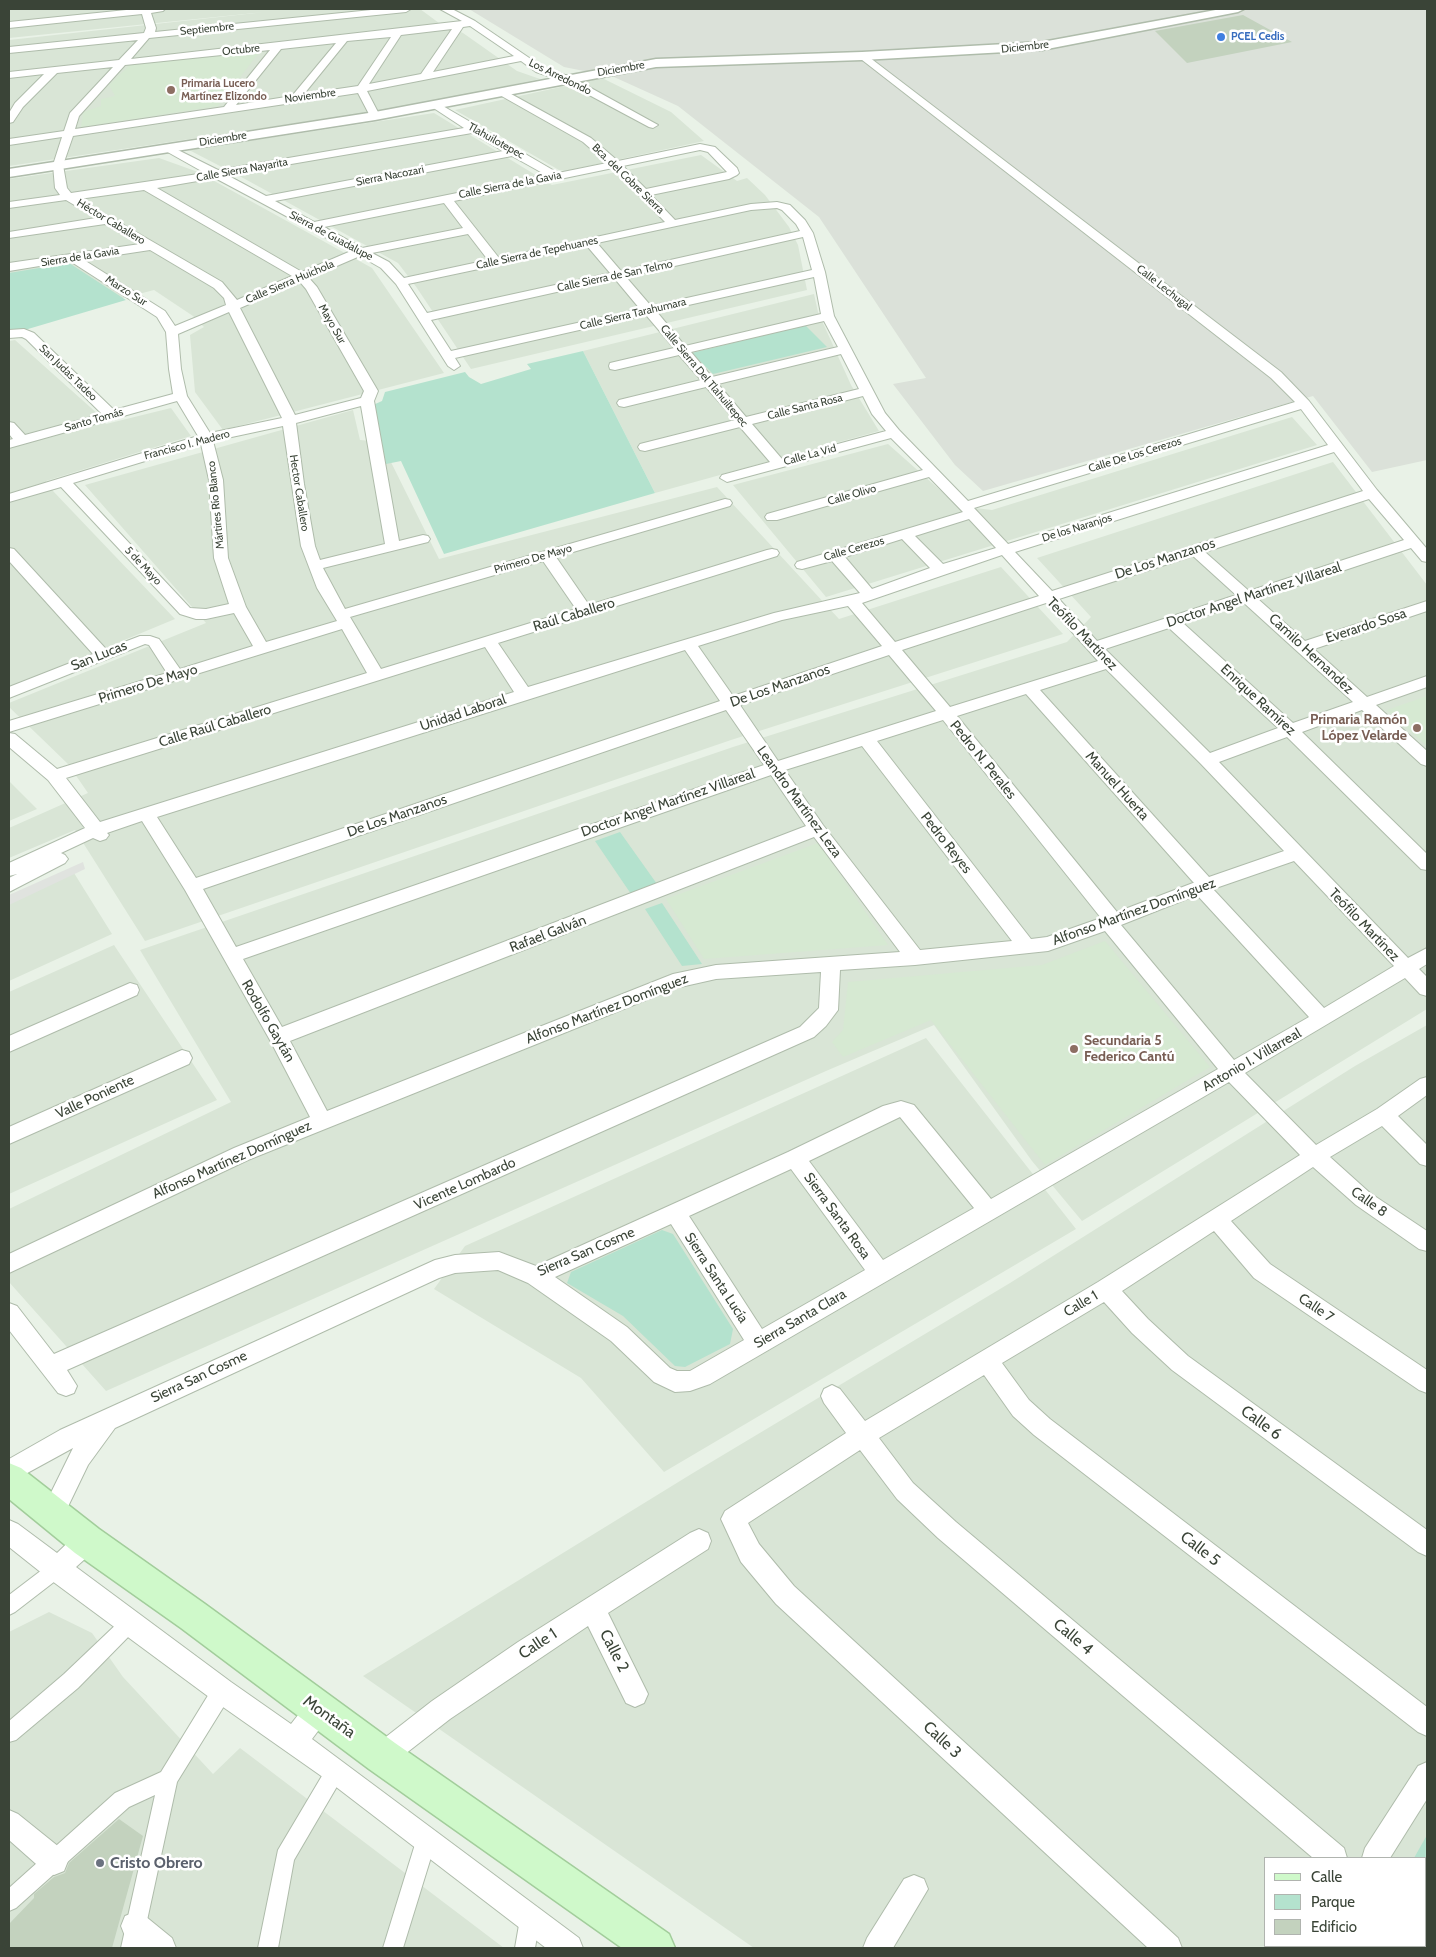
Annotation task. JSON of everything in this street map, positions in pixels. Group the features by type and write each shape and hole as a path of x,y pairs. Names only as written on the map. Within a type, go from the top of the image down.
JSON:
{"main road":[{"name":"Montaña","path":"9,1479 53,1512 87,1542 193,1616 318,1710 655,1948"}],"street":[{"path":"9,26 160,9"},
{"name":"Septiembre","path":"9,50 406,9"},
{"name":"Los Arredondo","path":"445,9 472,23 540,70 567,79 653,125"},
{"name":"Diciembre","path":"9,172 375,116 656,64 862,56 1042,46 1238,9"},
{"path":"146,10 151,28 147,35"},
{"name":"Octubre","path":"9,75 398,33 472,23"},
{"path":"424,78 458,26"},
{"path":"375,116 361,89 398,33"},
{"name":"Héctor Caballero","path":"147,35 124,62 80,106 74,115 58,164 61,188 68,197 218,285 230,297 233,307"},
{"path":"296,98 344,39"},
{"path":"228,108 278,46"},
{"name":"Calle Lechugal","path":"862,56 1276,375 1304,404 1372,493 1427,558"},
{"name":"Noviembre","path":"9,142 361,89 521,58"},
{"path":"9,120 19,105 55,70"},
{"name":"Bca. del Cobre Sierra","path":"502,92 587,140 645,193 673,224"},
{"name":"Tlahuilotepec","path":"436,105 474,130 556,176"},
{"name":"Calle Sierra Nayarita","path":"9,205 146,186 474,130"},
{"path":"645,193 729,176 733,173 733,170 706,147"},
{"name":"Calle Sierra de la Gavia","path":"313,226 706,147"},
{"name":"Sierra de Guadalupe","path":"168,148 385,265 400,282 451,362"},
{"name":"Sierra Nacozari","path":"264,200 515,152"},
{"name":"Mayo Sur","path":"146,186 302,276 311,287 371,391 367,401 393,547"},
{"path":"446,198 496,262"},
{"name":"Calle Sierra de Tepehuanes","path":"400,282 751,207 777,205 786,207 793,212 807,233"},
{"path":"9,235 107,220"},
{"name":"Calle Sierra Huichola","path":"172,332 360,252 470,230"},
{"name":"Teófilo Martínez","path":"807,233 819,272 828,316 867,391 880,414 894,433 1109,663 1207,760 1427,990"},
{"name":"Calle Sierra de San Telmo","path":"423,318 807,233"},
{"name":"Calle Sierra Del Tlahuiltepec","path":"590,242 780,464"},
{"name":"Sierra de la Gavia","path":"9,267 151,246"},
{"name":"Marzo Sur","path":"73,258 161,314 172,332"},
{"name":"Calle Sierra Tarahumara","path":"451,362 647,310 819,272"},
{"name":"Hector Caballero","path":"233,307 288,414 296,484 308,546 315,566 343,619 377,676"},
{"path":"614,366 828,316"},
{"name":"Mártires Río Blanco","path":"172,332 175,369 180,396 206,438 216,480 221,558 238,607 262,649"},
{"name":"San Judas Tadeo","path":"9,334 24,333 111,414"},
{"path":"624,403 844,349"},
{"name":"Calle Santa Rosa","path":"645,447 867,391"},
{"name":"Santo Tomás","path":"15,442 180,396"},
{"name":"Francisco I. Madero","path":"9,498 206,438 288,421 367,401"},
{"name":"Calle De Los Cerezos","path":"968,510 1304,404"},
{"path":"9,426 15,442"},
{"name":"Calle La Vid","path":"727,478 894,433"},
{"name":"De los Naranjos","path":"817,608 852,601 940,570 1337,447"},
{"name":"Calle Olivo","path":"772,517 932,472"},
{"name":"5 de Mayo","path":"64,481 185,611 206,614 238,607"},
{"name":"De Los Manzanos","path":"192,886 892,648 1372,493"},
{"name":"Primero De Mayo","path":"9,727 262,649 343,619 547,555 725,503"},
{"name":"Calle Cerezos","path":"802,565 905,534 968,510"},
{"path":"905,534 940,570"},
{"path":"315,566 423,539"},
{"name":"Doctor Angel Martínez Villareal","path":"1095,647 1414,542"},
{"name":"Camilo Hernandez","path":"1195,550 1427,760"},
{"path":"9,552 103,655"},
{"name":"Raúl Caballero","path":"377,676 772,554"},
{"path":"547,555 586,612"},
{"path":"835,555 869,594"},
{"name":"Pedro N. Perales","path":"852,601 945,713 1232,1071 1314,1156"},
{"name":"Everardo Sosa","path":"1304,647 1427,606"},
{"name":"Unidad Laboral","path":"9,870 147,815 688,643 779,616 817,608"},
{"name":"Enrique Ramírez","path":"1172,622 1290,730 1427,864"},
{"name":"San Lucas","path":"12,686 103,655 137,641 150,640 154,642 176,675"},
{"path":"489,641 524,694"},
{"name":"Leandro Martínez Leza","path":"688,643 773,768 915,958"},
{"name":"Doctor Angel Martínez Villareal","path":"231,956 773,768 1109,663"},
{"name":"Calle Raúl Caballero","path":"54,776 377,676"},
{"path":"1207,760 1427,681"},
{"name":"Manuel Huerta","path":"1028,687 1322,1019"},
{"path":"9,738 54,776 103,831"},
{"name":"Pedro Reyes","path":"865,738 1027,947"},
{"name":"Rodolfo Gaytán","path":"147,815 192,886 278,1037 322,1120"},
{"name":"Rafael Galván","path":"278,1037 817,829"},
{"name":"Unidad Laboral","path":"9,886 103,831"},
{"name":"Alfonso Martínez Domínguez","path":"9,1264 241,1154 673,981 716,972 915,958 1027,947 1072,936 1203,886 1295,854"},
{"name":"Antonio I. Villarreal","path":"1074,1162 1322,1019 1427,955"},
{"name":"Vicente Lombardo","path":"51,1366 807,1032 820,1021 828,1010 831,963"},
{"path":"9,1044 130,990"},
{"name":"Valle Poniente","path":"9,1136 182,1058"},
{"name":"Calle 1","path":"732,1519 863,1435 1106,1289 1314,1156 1384,1115 1427,1085"},
{"name":"Sierra San Cosme","path":"9,1472 68,1438 435,1269 475,1261 499,1261 536,1276 795,1158 890,1112 901,1109 907,1111 989,1212"},
{"path":"1384,1115 1427,1158"},
{"name":"Calle 8","path":"1314,1156 1363,1199 1427,1242"},
{"name":"Sierra Santa Rosa","path":"795,1158 880,1273"},
{"name":"Sierra Santa Clara","path":"536,1276 618,1334 662,1375 675,1382 690,1381 702,1377 1074,1162"},
{"name":"Sierra Santa Lucía","path":"675,1213 758,1343"},
{"name":"Calle 7","path":"1216,1219 1262,1271 1427,1383"},
{"name":"Calle 6","path":"1106,1289 1140,1326 1180,1363 1427,1544"},
{"path":"9,1313 66,1386"},
{"name":"Calle 5","path":"987,1361 1021,1408 1042,1427 1427,1723"},
{"name":"Calle 4","path":"832,1396 905,1491 947,1530 1333,1857"},
{"path":"53,1512 80,1457 108,1419"},
{"name":"Calle 3","path":"732,1519 750,1553 785,1595 1168,1948"},
{"path":"9,1532 222,1691 336,1771 569,1948"},
{"name":"Calle 1","path":"382,1756 441,1710 527,1651 699,1540"},
{"path":"9,1606 57,1569 87,1542"},
{"name":"Calle 2","path":"593,1609 635,1694"},
{"path":"9,1733 71,1681 130,1623"},
{"path":"162,1948 133,1937 168,1779 222,1691"},
{"path":"294,1741 318,1710"},
{"path":"268,1948 285,1857 336,1771"},
{"path":"1376,1857 1427,1775"},
{"path":"9,1901 122,1800 168,1779"},
{"path":"9,1823 54,1861"},
{"path":"393,1948 426,1841"},
{"path":"877,1948 914,1889"},
{"path":"526,1948 530,1919"}],"shaded area":[{"path":"9,9 420,9 439,23 463,33 517,71 540,79 404,107 9,166 9,40 265,12 9,38"},
{"path":"469,9 1427,9 1427,460 1372,472 1313,396 983,491 955,465 893,384 926,378 819,217 678,106 614,77 564,67"},
{"name":"Primaria Lucero Martínez Elizondo","path":"261,50 218,106 81,127 83,112 101,106 101,99 115,96 109,85 130,65"},
{"path":"602,78 671,112 704,141 566,171 559,170 455,110"},
{"path":"434,113 552,185 701,155 737,181 747,178 765,195 789,227 798,245 807,290 471,369 398,263 189,150"},
{"path":"159,158 198,172 372,268 444,373 223,430 195,392 190,335 204,327 193,316 154,290 9,328 9,179"},
{"path":"814,294 818,312 851,385 879,431 655,493 583,351"},
{"path":"15,340 99,415 106,424 171,408 191,436 46,481 53,491 175,619 9,688 9,341"},
{"path":"353,410 360,440 381,442 439,559 717,487 839,619 1001,567 1063,634 731,740 145,941 75,830 9,858 9,828 88,793 68,764 9,707 9,703 206,623 85,485"},
{"path":"1292,417 1317,445 826,597 733,485 888,444 958,506 992,510"},
{"path":"1333,462 1427,585 1427,1009 1082,1221 1032,1161 934,1025 826,1071 106,1391 9,1282 9,1209 231,1102 140,950 733,747 1067,642 1091,617 1037,558"},
{"name":"Primaria Ramón López Velarde","path":"1427,696 1427,746 1387,710"},
{"path":"9,781 37,809 9,821"},
{"path":"818,843 888,945 704,959 666,899"},
{"path":"83,862 85,869 9,905 9,895"},
{"path":"74,873 112,934 9,981 9,902"},
{"name":"Secundaria 5 Federico Cantú","path":"1105,941 1210,1067 1045,1165 931,1020 843,1057 832,1042 843,1030 848,982 1042,965"},
{"path":"114,945 217,1100 9,1194 9,992"},
{"path":"1427,1025 1427,1948 754,1948 363,1676 693,1473 1010,1283 1355,1066"},
{"path":"926,1038 1076,1229 664,1472 581,1378 434,1289 465,1246"},
{"path":"49,1612 92,1633 123,1677 213,1774 240,1748 504,1948 9,1948 9,1632"}],"green space":[{"path":"69,263 126,300 9,333 9,273"},
{"path":"805,325 827,347 713,374 692,353"},
{"path":"583,351 655,493 444,554 401,461 386,464 373,405 382,401 385,392 465,372 469,377 481,384 531,369 527,364"},
{"path":"620,832 657,884 631,894 595,841"},
{"path":"662,903 702,964 682,966 645,909"},
{"path":"662,1230 673,1234 733,1329 730,1344 685,1367 675,1366 623,1316 567,1283 571,1272"},
{"path":"1427,1835 1427,1948 1360,1948 1426,1947 1426,1857 1415,1857"}],"building":[{"name":"PCEL Cedis","path":"1243,15 1292,42 1187,63 1155,31"},
{"name":"Cristo Obrero","path":"119,1819 143,1836 112,1948 9,1948 9,1924 34,1898 34,1894 54,1877 65,1873 69,1863"}],"place":[{"name":"PCEL Cedis","path":"1221,37"},
{"name":"Primaria Lucero Martínez Elizondo","path":"171,90"},
{"name":"Primaria Ramón López Velarde","path":"1417,728"},
{"name":"Secundaria 5 Federico Cantú","path":"1074,1049"},
{"name":"Cristo Obrero","path":"100,1863"}]}
